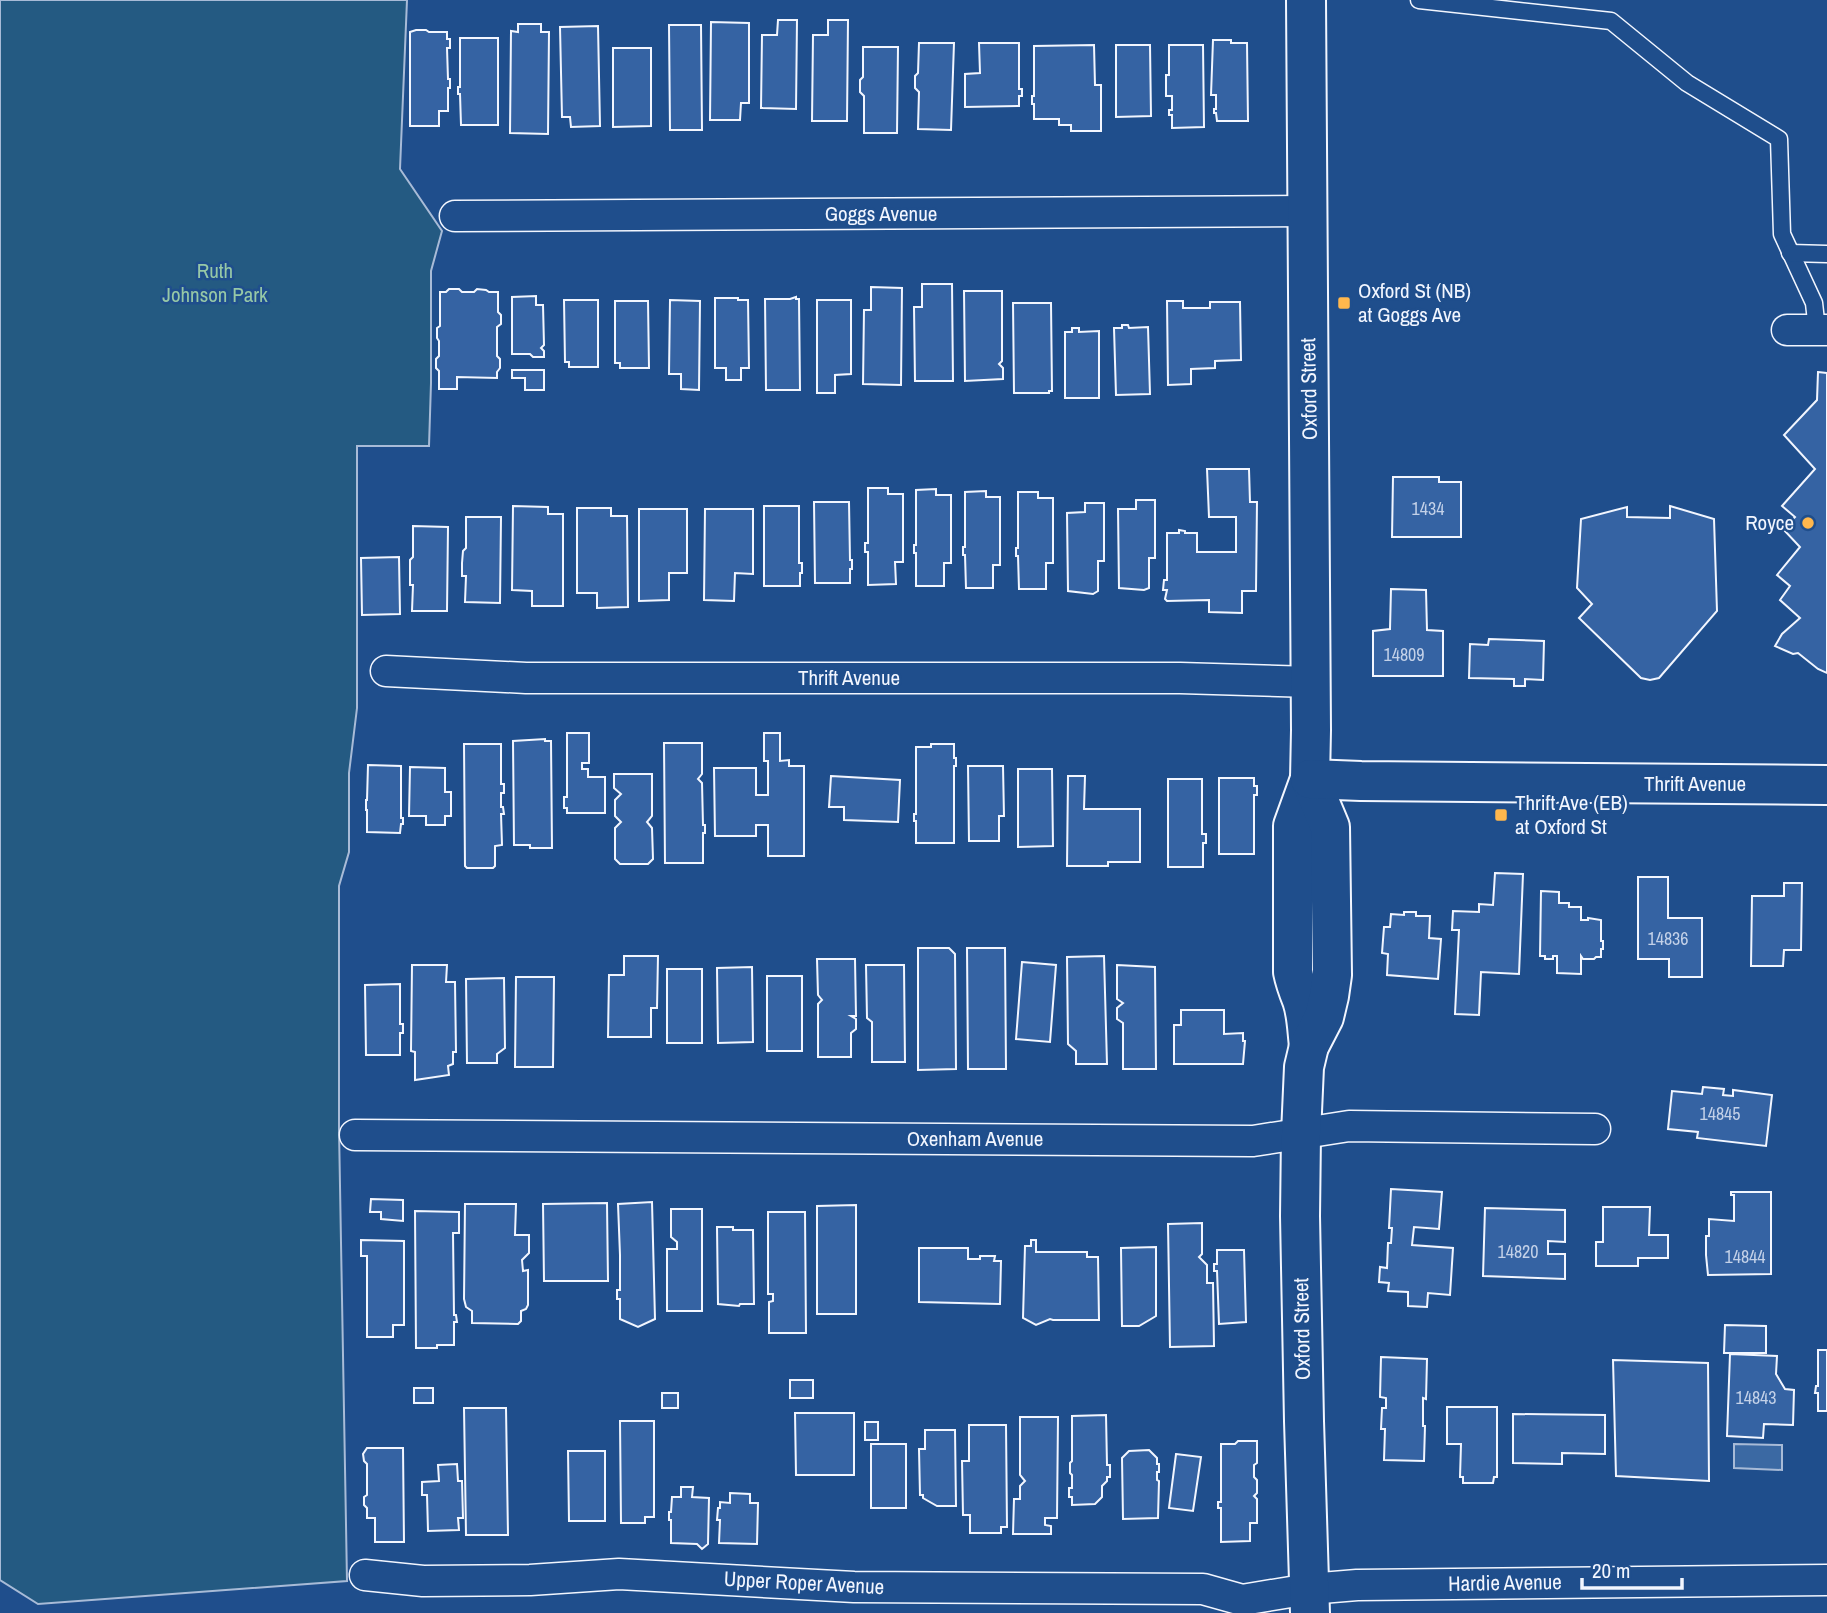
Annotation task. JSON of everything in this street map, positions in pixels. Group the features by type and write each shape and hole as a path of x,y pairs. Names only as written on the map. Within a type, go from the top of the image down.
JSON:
{"street":[{"name":"Oxford Street","path":"1307,0 1310,779 1330,827 1332,975 1324,1017 1309,1045 1304,1067 1301,1134 1300,1216 1310,1601"},
{"name":"Goggs Avenue","path":"455,216 1307,211"},
{"path":"1787,330 1822,330"},
{"name":"Thrift Avenue","path":"386,671 526,678 1180,678 1311,682"},
{"name":"Thrift Avenue","path":"1310,779 1827,785"},
{"name":"Oxenham Avenue","path":"355,1135 1253,1141 1349,1126 1595,1129"},
{"name":"Upper Roper Avenue","path":"365,1576 423,1581 516,1581 619,1574 854,1587 1203,1589 1231,1606 1310,1601"},
{"name":"Hardie Avenue","path":"1310,1601 1357,1585 1827,1580"}],"lane":[{"path":"1419,0 1611,21 1687,83 1779,139 1782,234 1814,303 1822,330"},
{"path":"1790,253 1827,254"}],"green space":[{"name":"Ruth Johnson Park","path":"0,0 407,0 400,169 442,231 431,271 429,446 357,446 357,708 349,773 349,852 339,886 339,1129 347,1581 38,1604 0,1580"}],"shaded area":[{"path":"1734,1444 1782,1445 1782,1470 1734,1468"}],"building":[{"path":"778,20 797,20 796,109 761,108 762,35 777,35"},
{"path":"828,20 848,20 847,121 812,121 813,35 828,35"},
{"path":"711,22 749,23 749,103 741,103 740,120 710,120"},
{"path":"518,24 541,24 541,32 549,32 548,134 510,133 511,31 518,32"},
{"path":"669,25 701,25 702,130 670,130"},
{"path":"598,26 600,126 571,127 570,117 562,117 560,27"},
{"path":"410,32 447,32 447,39 450,39 450,48 447,48 450,79 448,111 439,111 439,126 410,126"},
{"path":"460,38 498,38 498,125 461,125 458,94"},
{"path":"1213,40 1247,43 1248,121 1217,121 1214,113 1216,95 1211,95"},
{"path":"919,43 954,43 951,130 918,129 919,92 915,88 915,76 918,73"},
{"path":"979,43 1019,43 1019,89 1022,89 1022,96 1019,96 1019,106 965,107 965,74 980,73"},
{"path":"1094,45 1095,85 1101,85 1101,131 1071,131 1071,125 1059,125 1059,119 1034,119 1034,46"},
{"path":"1116,45 1150,45 1151,116 1116,117"},
{"path":"1169,45 1203,45 1204,127 1172,128 1172,115 1169,115 1169,110 1172,110 1172,96 1166,96"},
{"path":"863,47 898,47 897,133 864,133 864,96 860,92"},
{"path":"613,48 651,48 651,126 613,127"},
{"path":"922,284 952,284 953,381 915,381 914,307 922,307"},
{"path":"871,287 902,288 901,385 863,384 864,310 871,310"},
{"path":"459,289 462,292 474,292 477,289 498,292 501,324 497,327 497,356 500,359 500,368 497,378 457,377 457,389 439,389 436,359 439,356 437,328 440,326 440,292"},
{"path":"964,291 1002,291 1002,361 999,364 1003,368 1003,379 965,381"},
{"path":"536,296 536,305 543,305 544,345 541,348 544,357 512,354 512,297"},
{"path":"715,298 748,300 749,368 741,368 741,380 726,380 726,368 715,368"},
{"path":"765,299 799,299 800,390 766,390"},
{"path":"564,300 598,300 598,367 569,367 569,362 565,362"},
{"path":"670,300 700,301 699,390 681,389 681,374 669,374"},
{"path":"817,300 851,300 851,374 835,375 835,393 817,393"},
{"path":"615,301 648,301 649,368 620,368 620,363 615,363"},
{"path":"1167,301 1183,301 1183,308 1210,308 1210,302 1240,302 1241,360 1215,361 1215,368 1191,369 1191,384 1168,385"},
{"path":"1013,303 1051,303 1052,391 1049,393 1014,393"},
{"path":"1122,325 1128,325 1129,328 1148,327 1150,394 1116,395 1114,328 1122,328"},
{"path":"1072,328 1079,328 1079,332 1099,331 1099,398 1065,398 1065,332 1072,332"},
{"path":"512,370 544,370 544,390 525,390 525,378 512,378"},
{"name":"Royce","path":"1818,372 1827,373 1827,673 1798,653 1793,654 1775,646 1782,634 1800,618 1780,600 1790,586 1777,575 1800,547 1783,529 1795,517 1782,506 1815,469 1784,435 1817,400"},
{"path":"1207,469 1249,469 1250,502 1257,502 1256,591 1242,591 1242,613 1209,612 1209,600 1165,599 1167,590 1163,590 1164,580 1167,580 1167,533 1179,533 1179,530 1197,533 1197,552 1236,552 1236,517 1209,517"},
{"path":"1393,477 1439,477 1439,482 1461,482 1461,537 1392,537"},
{"path":"868,488 888,488 888,494 903,494 903,562 895,562 896,584 868,585 868,552 865,552 865,543 868,543"},
{"path":"936,489 936,495 951,495 951,563 944,563 944,586 916,586 916,490"},
{"path":"986,491 986,497 1000,497 1000,565 993,565 993,588 966,588 963,555 965,492"},
{"path":"1018,492 1038,492 1038,498 1053,498 1053,563 1046,563 1046,589 1019,589 1016,556"},
{"path":"1136,500 1155,500 1155,558 1149,558 1149,588 1144,590 1119,588 1118,509 1136,509"},
{"path":"814,502 849,502 852,560 850,583 815,583"},
{"path":"1085,503 1104,503 1104,561 1098,561 1098,591 1093,594 1068,591 1067,513 1085,512"},
{"path":"513,506 548,507 548,514 563,514 563,606 532,606 532,591 512,590"},
{"path":"764,506 799,506 799,563 802,563 800,586 764,586"},
{"path":"1670,506 1714,519 1717,611 1659,678 1650,680 1641,678 1579,618 1592,604 1577,588 1581,519 1627,507 1627,517 1670,518"},
{"path":"577,508 611,508 611,516 627,516 628,607 597,608 597,593 577,593"},
{"path":"639,509 687,509 687,573 669,573 669,600 639,601"},
{"path":"705,509 753,509 753,574 735,573 734,601 704,600"},
{"path":"466,517 501,517 500,603 465,602 466,576 462,576 462,563 463,551 466,548"},
{"path":"413,526 448,527 447,611 412,611 410,560 413,557"},
{"path":"399,557 400,614 362,615 361,558"},
{"path":"1391,589 1426,590 1427,630 1443,631 1443,676 1373,676 1373,631 1390,629"},
{"path":"1489,639 1544,641 1543,680 1525,679 1525,686 1514,686 1514,679 1469,678 1470,644 1488,645"},
{"path":"567,733 589,733 589,763 582,763 582,769 588,769 588,777 605,777 605,813 567,813 567,808 564,808 564,797 567,797"},
{"path":"764,733 780,733 780,761 789,760 789,766 804,766 804,856 768,856 768,825 756,825 756,836 715,836 714,768 756,768 756,795 768,795 768,761 764,761"},
{"path":"513,741 551,741 552,848 514,845"},
{"path":"664,743 702,743 702,774 698,779 702,783 705,825 703,863 665,863"},
{"path":"464,744 501,744 501,784 504,784 504,793 501,793 504,814 501,814 502,845 495,846 493,868 465,866"},
{"path":"931,744 954,744 954,843 916,843 916,747 931,747"},
{"path":"368,765 401,766 403,824 400,833 367,832"},
{"path":"968,766 1003,766 1004,816 999,816 999,841 969,841"},
{"path":"410,767 445,768 445,792 451,792 451,816 445,816 445,825 426,825 426,816 409,816"},
{"path":"1018,769 1052,769 1053,846 1018,847"},
{"path":"614,774 652,774 652,816 647,822 652,828 653,859 648,864 620,864 615,859 615,828 621,822 615,816 615,800 621,794 614,788"},
{"path":"831,776 900,780 898,822 844,820 844,807 829,807"},
{"path":"1068,776 1085,776 1084,809 1140,809 1140,862 1108,862 1108,866 1067,866"},
{"path":"1219,778 1254,778 1257,795 1254,795 1254,854 1219,854"},
{"path":"1168,779 1202,779 1202,834 1206,834 1206,843 1203,843 1203,867 1168,867"},
{"path":"1495,873 1523,874 1519,974 1481,972 1479,1015 1455,1014 1459,930 1452,930 1453,911 1479,912 1479,904 1493,905"},
{"path":"1638,877 1668,877 1668,918 1702,918 1702,977 1669,977 1669,959 1638,959"},
{"path":"1784,883 1802,883 1801,950 1784,950 1783,966 1751,966 1752,896 1784,896"},
{"path":"1541,891 1559,892 1559,903 1569,903 1569,907 1581,907 1581,920 1601,920 1601,957 1583,959 1581,956 1581,974 1557,973 1557,956 1545,959 1545,956 1540,956"},
{"path":"1404,912 1416,912 1416,916 1430,916 1429,938 1441,939 1438,979 1387,975 1388,954 1382,953 1384,927 1390,927 1391,914 1404,915"},
{"path":"918,948 949,948 955,954 956,1069 918,1070"},
{"path":"967,948 1005,948 1006,1069 968,1069"},
{"path":"624,956 658,956 657,1008 651,1008 651,1037 608,1037 609,975 624,975"},
{"path":"1104,956 1107,1064 1076,1064 1076,1051 1068,1044 1067,957"},
{"path":"817,959 855,959 856,1016 851,1016 856,1019 856,1029 851,1033 851,1057 818,1057 818,1004 822,1000 818,995"},
{"path":"1022,962 1056,965 1050,1042 1016,1039"},
{"path":"412,965 447,965 446,982 455,982 456,1052 453,1052 453,1064 448,1066 449,1075 415,1080 415,1052 411,1051"},
{"path":"866,965 904,965 905,1062 872,1062 872,1022 867,1018"},
{"path":"1117,965 1155,967 1156,1069 1123,1069 1123,1023 1117,1019 1117,1008 1123,1003 1117,999"},
{"path":"752,967 753,1042 718,1043 717,968"},
{"path":"667,969 702,969 702,1043 667,1043"},
{"path":"767,976 802,976 802,1051 767,1051"},
{"path":"516,977 554,977 553,1067 515,1067"},
{"path":"504,978 505,1048 497,1054 497,1063 467,1063 466,979"},
{"path":"400,984 400,1024 403,1024 403,1033 400,1033 400,1055 366,1055 365,985"},
{"path":"1181,1010 1224,1010 1224,1034 1243,1033 1243,1064 1174,1064 1174,1025 1181,1025"},
{"path":"1703,1087 1724,1089 1723,1095 1733,1096 1733,1090 1772,1095 1766,1146 1697,1138 1698,1132 1668,1129 1672,1091 1702,1094"},
{"path":"1391,1189 1442,1192 1439,1229 1414,1227 1412,1245 1453,1248 1450,1295 1428,1293 1427,1307 1408,1306 1408,1292 1388,1291 1389,1283 1379,1282 1380,1267 1387,1268 1388,1243 1391,1243"},
{"path":"1731,1192 1771,1192 1771,1274 1708,1275 1706,1236 1709,1236 1709,1219 1734,1221 1734,1195 1731,1195"},
{"path":"371,1199 403,1200 403,1221 381,1219 381,1212 370,1212"},
{"path":"652,1202 655,1319 638,1327 620,1319 620,1299 617,1299 617,1290 620,1290 618,1204"},
{"path":"607,1203 608,1281 544,1281 543,1204"},
{"path":"465,1204 516,1204 515,1235 529,1235 529,1253 522,1260 523,1271 528,1270 528,1305 521,1311 521,1321 518,1324 472,1323 472,1311 466,1307 464,1299"},
{"path":"856,1205 856,1314 817,1314 817,1206"},
{"path":"1603,1207 1650,1207 1649,1235 1668,1235 1668,1258 1638,1258 1638,1266 1596,1266 1596,1242 1603,1242"},
{"path":"1485,1208 1565,1210 1565,1242 1548,1241 1548,1254 1565,1254 1565,1279 1483,1276"},
{"path":"671,1209 702,1209 702,1311 667,1311 667,1249 677,1249 677,1242 671,1237"},
{"path":"415,1211 459,1212 459,1233 453,1233 454,1315 457,1322 454,1322 454,1345 416,1348"},
{"path":"768,1212 805,1212 806,1333 769,1333 769,1302 773,1301 773,1294 768,1294"},
{"path":"1202,1223 1202,1254 1199,1257 1207,1265 1207,1283 1213,1283 1214,1346 1170,1347 1168,1224"},
{"path":"717,1227 753,1230 754,1304 718,1304"},
{"path":"361,1240 404,1241 404,1325 393,1325 393,1337 367,1337 367,1256 361,1256"},
{"path":"1031,1240 1036,1240 1036,1252 1087,1252 1087,1257 1098,1257 1099,1320 1050,1319 1036,1325 1023,1318 1025,1246 1031,1246"},
{"path":"1156,1247 1156,1316 1139,1326 1122,1326 1121,1248"},
{"path":"919,1248 968,1248 968,1259 995,1256 994,1261 1001,1261 1000,1304 919,1302"},
{"path":"1217,1250 1244,1250 1246,1322 1219,1324 1217,1271 1214,1271"},
{"path":"1725,1325 1766,1326 1766,1353 1724,1353"},
{"path":"1818,1350 1827,1350 1827,1411 1818,1411 1818,1393 1815,1393 1818,1386"},
{"path":"1730,1354 1777,1356 1776,1374 1785,1389 1794,1390 1793,1425 1764,1424 1763,1438 1727,1436"},
{"path":"1381,1357 1427,1359 1426,1399 1423,1398 1424,1461 1384,1460 1385,1429 1381,1429 1382,1408 1386,1408 1386,1398 1380,1397"},
{"path":"1613,1360 1708,1363 1709,1481 1616,1476"},
{"path":"790,1380 813,1380 813,1398 790,1398"},
{"path":"414,1388 433,1388 433,1403 414,1403"},
{"path":"662,1393 678,1393 678,1408 662,1408"},
{"path":"1447,1407 1497,1407 1497,1477 1494,1477 1493,1483 1463,1483 1463,1477 1460,1477 1461,1444 1447,1444"},
{"path":"464,1408 506,1408 508,1535 466,1535"},
{"path":"795,1413 854,1413 854,1475 796,1475"},
{"path":"1513,1414 1605,1415 1605,1454 1562,1453 1562,1464 1513,1463"},
{"path":"1106,1415 1107,1465 1110,1465 1110,1477 1107,1477 1102,1486 1102,1497 1095,1504 1072,1505 1069,1488 1072,1488 1072,1416"},
{"path":"1020,1417 1058,1417 1057,1518 1045,1518 1045,1525 1051,1526 1051,1534 1013,1534 1014,1499 1020,1499 1020,1486 1025,1481 1020,1475"},
{"path":"620,1421 654,1421 654,1517 645,1517 645,1523 621,1523"},
{"path":"865,1422 878,1422 878,1440 865,1440"},
{"path":"969,1425 1006,1425 1007,1527 1001,1527 1001,1533 970,1533 970,1515 963,1515 962,1461 969,1461"},
{"path":"925,1430 955,1430 956,1506 937,1506 920,1495 919,1449 925,1449"},
{"path":"1238,1441 1257,1441 1254,1477 1257,1480 1257,1493 1254,1496 1257,1499 1257,1523 1250,1523 1250,1541 1221,1542 1221,1508 1218,1508 1218,1502 1221,1502 1221,1444 1235,1444"},
{"path":"871,1444 906,1444 906,1508 871,1508"},
{"path":"367,1448 403,1448 404,1542 375,1542 375,1518 367,1518 367,1508 364,1505 364,1497 367,1495 367,1464 363,1454"},
{"path":"1149,1450 1159,1464 1158,1518 1123,1519 1122,1458 1129,1451"},
{"path":"568,1451 605,1451 605,1521 569,1521"},
{"path":"1176,1454 1201,1457 1193,1511 1169,1508"},
{"path":"457,1464 458,1481 462,1481 463,1518 458,1518 459,1530 428,1531 427,1495 422,1495 422,1482 439,1481 438,1465"},
{"path":"681,1487 693,1487 692,1497 709,1498 708,1544 702,1549 697,1544 671,1543 669,1512 672,1497 681,1497"},
{"path":"730,1493 750,1494 750,1503 758,1503 757,1544 719,1543 718,1508 720,1502 730,1503"}],"place":[{"name":"Oxford St (NB) at Goggs Ave","path":"1344,303"},
{"name":"Royce","path":"1808,523"},
{"name":"Thrift Ave (EB) at Oxford St","path":"1501,815"}]}
